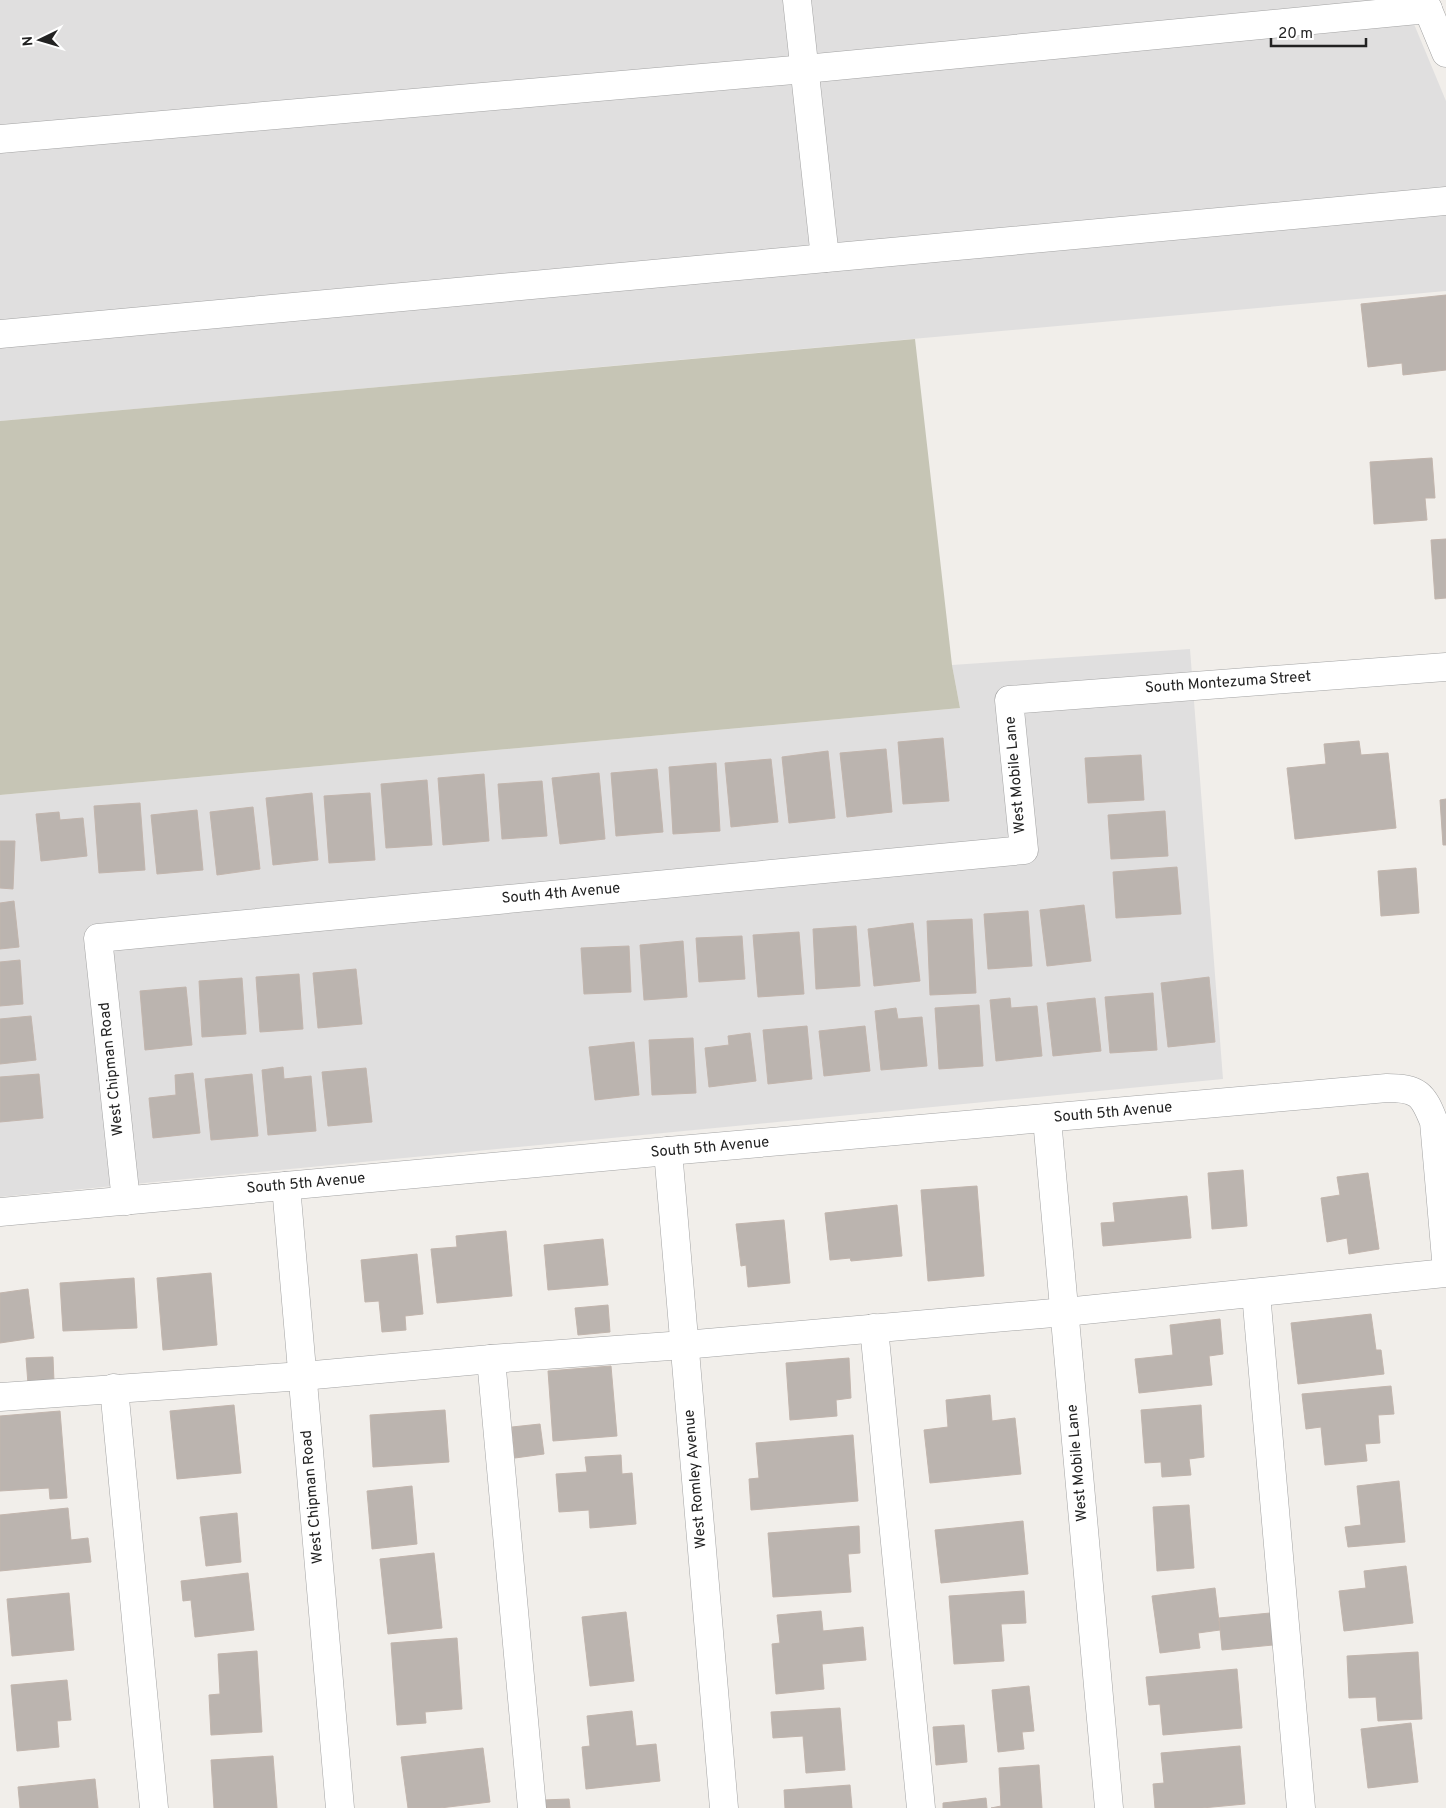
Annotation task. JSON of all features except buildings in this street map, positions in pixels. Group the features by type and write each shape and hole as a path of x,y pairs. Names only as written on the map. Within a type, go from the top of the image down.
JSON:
{"street":[{"path":"797,0 826,258"},
{"path":"0,140 805,69 1426,5 1446,53"},
{"path":"0,334 1446,201"},
{"name":"South Montezuma Street","path":"1009,700 1446,667"},
{"name":"West Mobile Lane","path":"1009,700 1024,850"},
{"name":"South 4th Avenue","path":"98,938 1024,850"},
{"name":"West Chipman Road","path":"98,938 126,1201"},
{"name":"South 5th Avenue","path":"0,1212 668,1151 1387,1088 1405,1088 1418,1094 1428,1106 1434,1122 1446,1259"},
{"name":"West Mobile Lane","path":"1047,1119 1109,1808"},
{"name":"West Romley Avenue","path":"668,1151 724,1808"},
{"name":"West Chipman Road","path":"286,1186 340,1808"},
{"path":"0,1397 303,1376 1065,1312 1446,1273"},
{"path":"1256,1293 1301,1808"},
{"path":"874,1328 921,1808"},
{"path":"492,1359 532,1808"},
{"path":"114,1388 154,1808"}],"shaded area":[{"path":"0,0 1404,0 1446,101 1446,291 0,421"},
{"path":"915,339 952,665 960,708 0,795 0,421"},
{"path":"1190,649 1223,1079 0,1197 0,795 960,708 952,665"}]}
